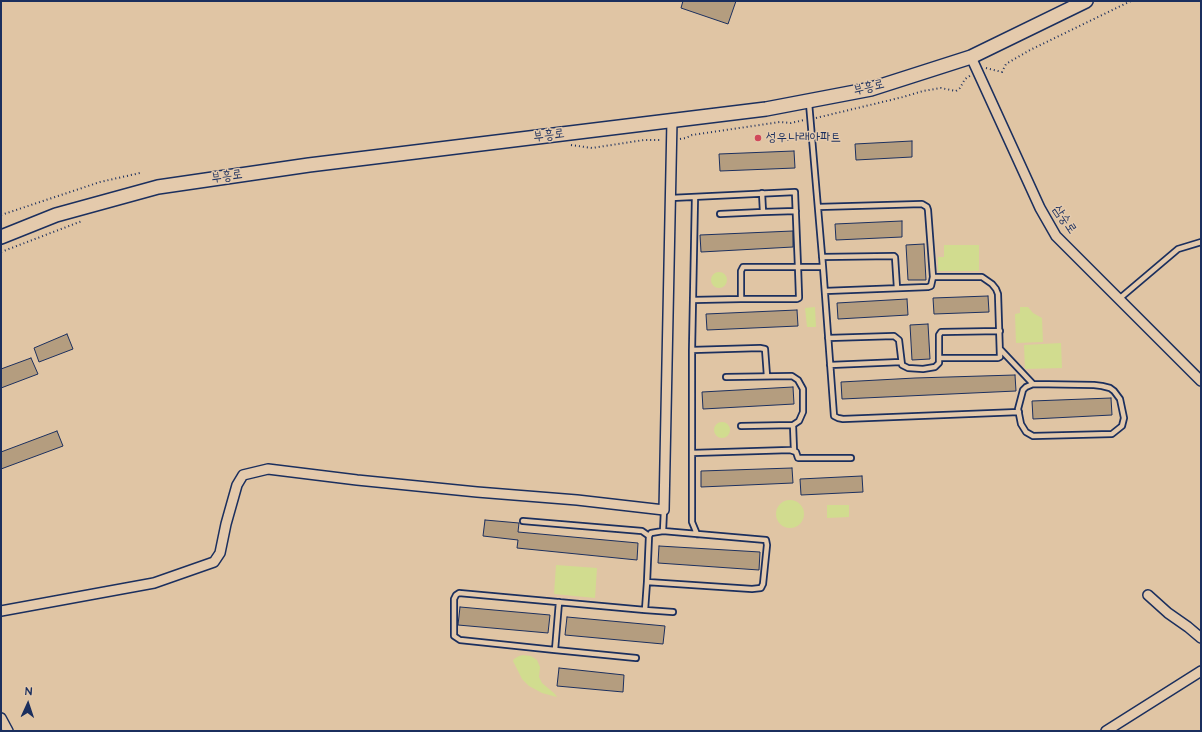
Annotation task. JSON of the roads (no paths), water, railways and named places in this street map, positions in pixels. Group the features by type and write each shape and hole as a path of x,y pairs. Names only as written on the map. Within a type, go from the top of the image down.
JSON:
{"main road":[{"name":"부흥로","path":"1,237 56,215 158,187 309,165 766,109 871,89 971,57 1086,1"}],"street":[{"name":"삼숭로","path":"971,57 1040,208 1056,236 1201,381"},
{"path":"1,611 154,583 214,562 220,553 226,524 237,485 243,475 268,469 372,482 577,500 664,510 672,120"},
{"path":"1148,595 1168,613 1201,638"},
{"path":"1106,731 1201,670"},
{"path":"1,718 8,731"}],"lane":[{"path":"809,101 834,416 838,418 1019,412"},
{"path":"671,198 794,191 795,193 798,299 693,300"},
{"path":"762,193 763,212"},
{"path":"695,197 692,350 692,522 697,534"},
{"path":"818,207 922,204 925,205 928,210 933,277 931,286 825,291"},
{"path":"720,214 796,211"},
{"path":"1119,299 1178,249 1201,242"},
{"path":"822,258 894,256 896,257 896,288"},
{"path":"741,299 741,271 743,267 823,267"},
{"path":"933,277 982,277 988,280 996,289 998,294 1001,350 1000,357 939,358"},
{"path":"828,338 894,336 899,340 902,366 923,369 935,367 939,363 940,332 1000,332"},
{"path":"692,350 765,349 767,376"},
{"path":"1001,350 1033,384"},
{"path":"830,365 901,362"},
{"path":"726,377 792,376 798,380 803,389 803,412 799,421 794,425 741,426"},
{"path":"1033,384 1094,385 1110,388 1114,391 1120,399 1124,418 1122,426 1112,434 1033,436 1026,432 1021,424 1019,412 1023,390 1033,384"},
{"path":"794,425 794,451 797,453 798,458 851,458"},
{"path":"692,453 794,451"},
{"path":"663,531 664,510"},
{"path":"523,521 642,531 649,536"},
{"path":"647,582 752,589 762,588 767,545 766,540 762,539 663,531 652,533 649,536"},
{"path":"646,610 649,536"},
{"path":"636,658 457,640 454,638 453,633 454,599 456,595 461,593 674,612"},
{"path":"555,650 559,602"}],"place":[{"name":"성우.나래아파트","path":"758,138"}]}
